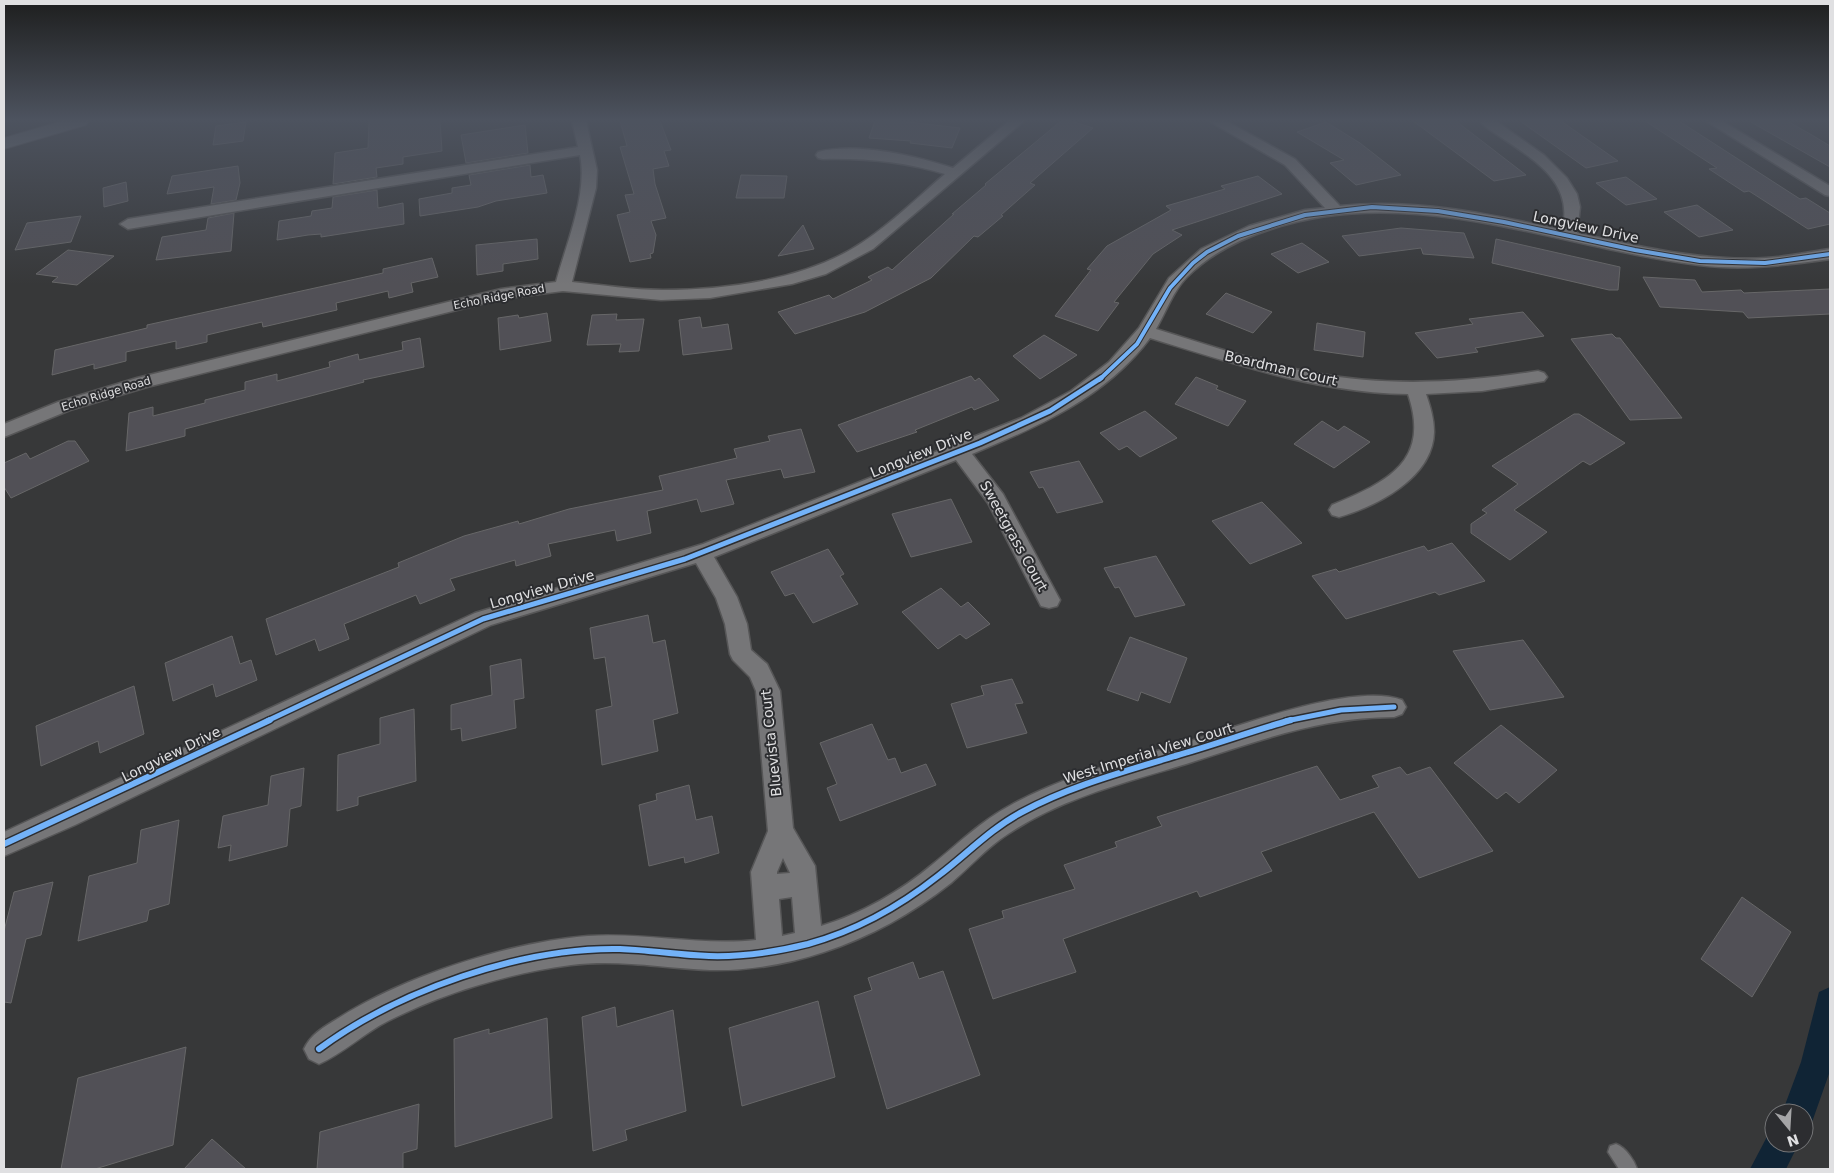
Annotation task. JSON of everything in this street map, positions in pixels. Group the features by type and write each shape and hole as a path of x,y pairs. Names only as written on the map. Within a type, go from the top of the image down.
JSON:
{"street":[{"path":"128,224 427,176"},
{"path":"563,286 589,188 590,176"},
{"name":"Echo Ridge Road","path":"4,431 64,406 143,382 469,301 530,289 563,286 684,295 739,290 792,279 820,271 868,246 952,176"},
{"path":"1305,176 1335,210"},
{"path":"1558,176 1569,193 1574,208 1569,234"},
{"path":"1803,176 1830,192"},
{"name":"Longview Drive","path":"4,844 66,817 483,619 524,603 628,577 701,553 959,450 1050,411 1085,390 1120,363 1146,331 1171,286 1196,260 1212,249 1257,228 1300,216 1335,210 1383,207 1442,210 1652,252 1706,260 1764,263 1788,262 1830,254"},
{"name":"Boardman Court","path":"1146,331 1250,363 1315,379 1360,385 1415,388 1477,386 1538,377"},
{"path":"1339,510 1383,491 1400,480 1412,464 1426,429 1425,414 1415,388"},
{"name":"Sweetgrass Court","path":"959,450 982,477 996,499 1049,600"},
{"name":"Bluevista Court","path":"701,553 726,597 736,624 741,654 759,671 768,691 781,832 802,866 809,943"},
{"name":"West Imperial View Court","path":"319,1049 346,1028 415,992 506,964 544,955 574,950 608,949 726,956 770,952 809,943 847,930 914,894 998,826 1064,791 1318,712 1372,706 1394,706"},
{"name":"Bluevista Court","path":"770,952 764,872 781,832"},
{"path":"765,889 803,883"}],"lane":[{"path":"1616,1152 1629,1169"}],"building":[{"path":"172,176 239,176 240,183 236,200 211,204 214,187 167,194"},
{"path":"334,176 377,176 377,177 333,184"},
{"path":"469,176 543,176 547,193 420,216 419,199 452,193 452,188 471,185"},
{"path":"629,176 654,176 666,218 651,221 656,235 653,253 650,254 651,258 630,262 617,215 630,212 625,195 634,194"},
{"path":"741,176 787,176 784,198 736,198"},
{"path":"995,176 1038,176 1030,183 1035,185 1001,215 1003,216 978,237 974,236 931,278 865,312 795,334 778,312 829,295 833,299 872,280 868,277 888,267 892,270"},
{"path":"1258,176 1282,194 1172,230 1182,235 1153,254 1114,302 1119,303 1098,331 1055,316 1091,270 1087,269 1107,246 1171,210 1166,206 1225,189 1221,186"},
{"path":"1345,176 1398,176 1356,185"},
{"path":"1487,176 1522,176 1494,181"},
{"path":"1719,176 1764,176 1800,199 1806,198 1830,213 1830,224 1808,229 1749,191 1744,192"},
{"path":"1626,177 1657,199 1626,205 1596,183"},
{"path":"126,182 128,201 104,207 103,188"},
{"path":"377,190 378,208 403,203 404,224 321,237 321,234 277,240 279,221 311,216 312,211 332,208 333,197"},
{"path":"1697,205 1733,230 1699,237 1664,212"},
{"path":"234,213 231,251 156,260 162,237 206,230 208,218"},
{"path":"81,216 71,242 15,250 27,223"},
{"path":"803,225 814,249 778,256"},
{"path":"1401,228 1464,233 1474,258 1423,254 1421,248 1359,256 1342,236"},
{"path":"537,239 538,259 503,264 503,271 477,275 476,245"},
{"path":"1496,239 1620,267 1618,290 1609,290 1492,263"},
{"path":"1302,243 1329,262 1298,273 1271,254"},
{"path":"68,250 114,256 77,285 52,282 58,277 36,274"},
{"path":"432,258 438,277 411,283 413,292 389,298 388,291 336,303 337,310 263,327 262,322 207,335 207,342 176,349 176,341 126,352 126,361 94,369 94,364 52,375 55,350 147,328 147,325 383,273 383,269"},
{"path":"1643,277 1695,280 1702,292 1741,290 1744,293 1830,289 1830,314 1748,318 1743,312 1660,307"},
{"path":"1226,293 1272,312 1253,333 1206,314"},
{"path":"1523,312 1544,336 1475,348 1478,352 1437,358 1415,333 1473,324 1469,319"},
{"path":"547,313 551,341 500,350 498,318 518,315 519,318"},
{"path":"617,314 616,320 644,319 639,351 619,352 621,344 587,345 592,315"},
{"path":"700,317 702,328 728,324 732,349 683,355 679,320"},
{"path":"1317,323 1365,332 1363,357 1314,350"},
{"path":"1612,334 1616,338 1620,338 1682,418 1630,420 1571,339"},
{"path":"1044,335 1077,355 1040,379 1013,356"},
{"path":"420,338 424,367 363,380 364,382 185,429 185,436 126,451 129,413 153,407 153,416 205,403 205,400 245,390 245,382 277,374 277,381 330,367 329,362 358,354 359,360 403,350 402,342"},
{"path":"971,376 975,381 979,378 999,400 974,410 972,407 915,430 917,432 857,452 838,425"},
{"path":"1196,377 1218,386 1216,389 1246,401 1228,426 1175,404"},
{"path":"1145,411 1177,438 1140,457 1127,446 1119,450 1100,433"},
{"path":"1574,414 1579,414 1625,443 1590,465 1583,461 1514,510 1547,532 1510,560 1471,533 1471,524 1487,513 1482,510 1518,484 1492,466"},
{"path":"1322,421 1338,431 1344,426 1370,442 1334,468 1294,444"},
{"path":"801,429 815,472 784,478 781,469 726,480 734,504 701,512 697,499 647,511 651,533 617,541 615,530 548,544 551,556 516,566 515,560 450,579 455,590 420,604 416,595 344,624 349,639 319,651 315,639 276,655 266,619 399,567 398,563 464,536 518,521 519,524 569,509 663,490 659,476 737,458 734,449 770,441 768,436"},
{"path":"68,441 75,441 89,461 11,498 4,487 4,463 26,453 30,459"},
{"path":"1079,461 1103,502 1057,513 1043,487 1039,488 1030,472"},
{"path":"951,499 972,542 911,557 892,514"},
{"path":"1262,502 1302,543 1250,564 1212,521"},
{"path":"1452,543 1485,581 1439,595 1435,592 1346,619 1312,576 1336,569 1339,572 1424,546 1428,551"},
{"path":"828,549 844,574 840,576 858,604 813,623 794,593 785,596 771,572"},
{"path":"1156,556 1185,605 1135,617 1119,587 1115,588 1104,568"},
{"path":"941,588 961,607 968,602 990,624 966,639 960,634 938,649 902,612"},
{"path":"648,615 653,643 665,640 678,713 653,720 658,751 602,765 596,710 612,706 605,657 594,659 590,628"},
{"path":"232,636 240,664 251,660 257,680 216,697 213,684 173,701 165,663"},
{"path":"1130,637 1187,658 1170,703 1141,692 1138,701 1107,690"},
{"path":"1523,640 1564,697 1490,710 1453,651"},
{"path":"521,659 524,698 514,700 516,728 462,741 461,728 451,730 451,705 492,695 490,666"},
{"path":"1012,679 1023,703 1015,704 1027,733 967,748 951,704 984,695 981,686"},
{"path":"134,686 144,734 100,753 98,741 41,766 36,726"},
{"path":"414,709 416,781 358,797 358,805 337,811 338,755 380,744 380,718"},
{"path":"872,724 888,760 895,758 901,773 926,764 936,785 840,821 827,788 837,784 820,743"},
{"path":"1501,725 1557,770 1519,803 1506,792 1497,799 1454,763"},
{"path":"1317,766 1340,800 1379,787 1372,776 1400,767 1407,775 1430,767 1493,851 1419,878 1374,812 1261,852 1272,871 1200,897 1197,891 1063,939 1076,972 993,999 969,929 1004,918 1002,911 1075,889 1064,865 1117,847 1115,842 1162,826 1157,817"},
{"path":"304,768 301,806 290,809 287,846 229,861 231,845 218,848 223,816 268,805 271,776"},
{"path":"689,785 696,820 712,816 719,853 685,863 684,857 649,866 639,805 657,800 656,794"},
{"path":"179,820 169,904 149,910 147,921 78,941 89,876 137,863 141,830"},
{"path":"53,882 41,935 26,939 11,1003 4,1002 4,931 14,892"},
{"path":"1742,897 1791,932 1752,997 1701,959"},
{"path":"913,962 919,979 943,971 980,1075 887,1109 854,996 872,990 868,978"},
{"path":"818,1001 835,1077 742,1106 729,1028"},
{"path":"615,1007 617,1027 673,1010 686,1111 625,1130 627,1140 593,1151 582,1017"},
{"path":"547,1018 552,1118 455,1147 454,1039 489,1029 489,1034"},
{"path":"186,1047 173,1145 95,1169 61,1169 78,1078"},
{"path":"419,1104 417,1149 403,1153 403,1169 317,1169 320,1132"},
{"path":"212,1139 246,1169 184,1169"}],"waterway":[{"path":"1803,1103 1817,1062 1830,1003"},
{"path":"1767,1169 1776,1153"}],"cycle path":[{"path":"4,844 66,817 483,619 527,604 638,574 711,550 956,453 1050,411 1078,395 1103,377 1137,344 1170,288 1193,263 1222,243 1254,229 1305,215 1372,207 1438,211 1504,222 1635,250 1700,261 1765,263 1830,254"},
{"path":"319,1049 357,1023 412,996 475,974 539,957 605,949 712,956 737,955 787,948 825,939 894,907 940,875 982,837 998,826 1042,801 1066,791 1263,728 1315,714 1367,707 1394,707"}]}
